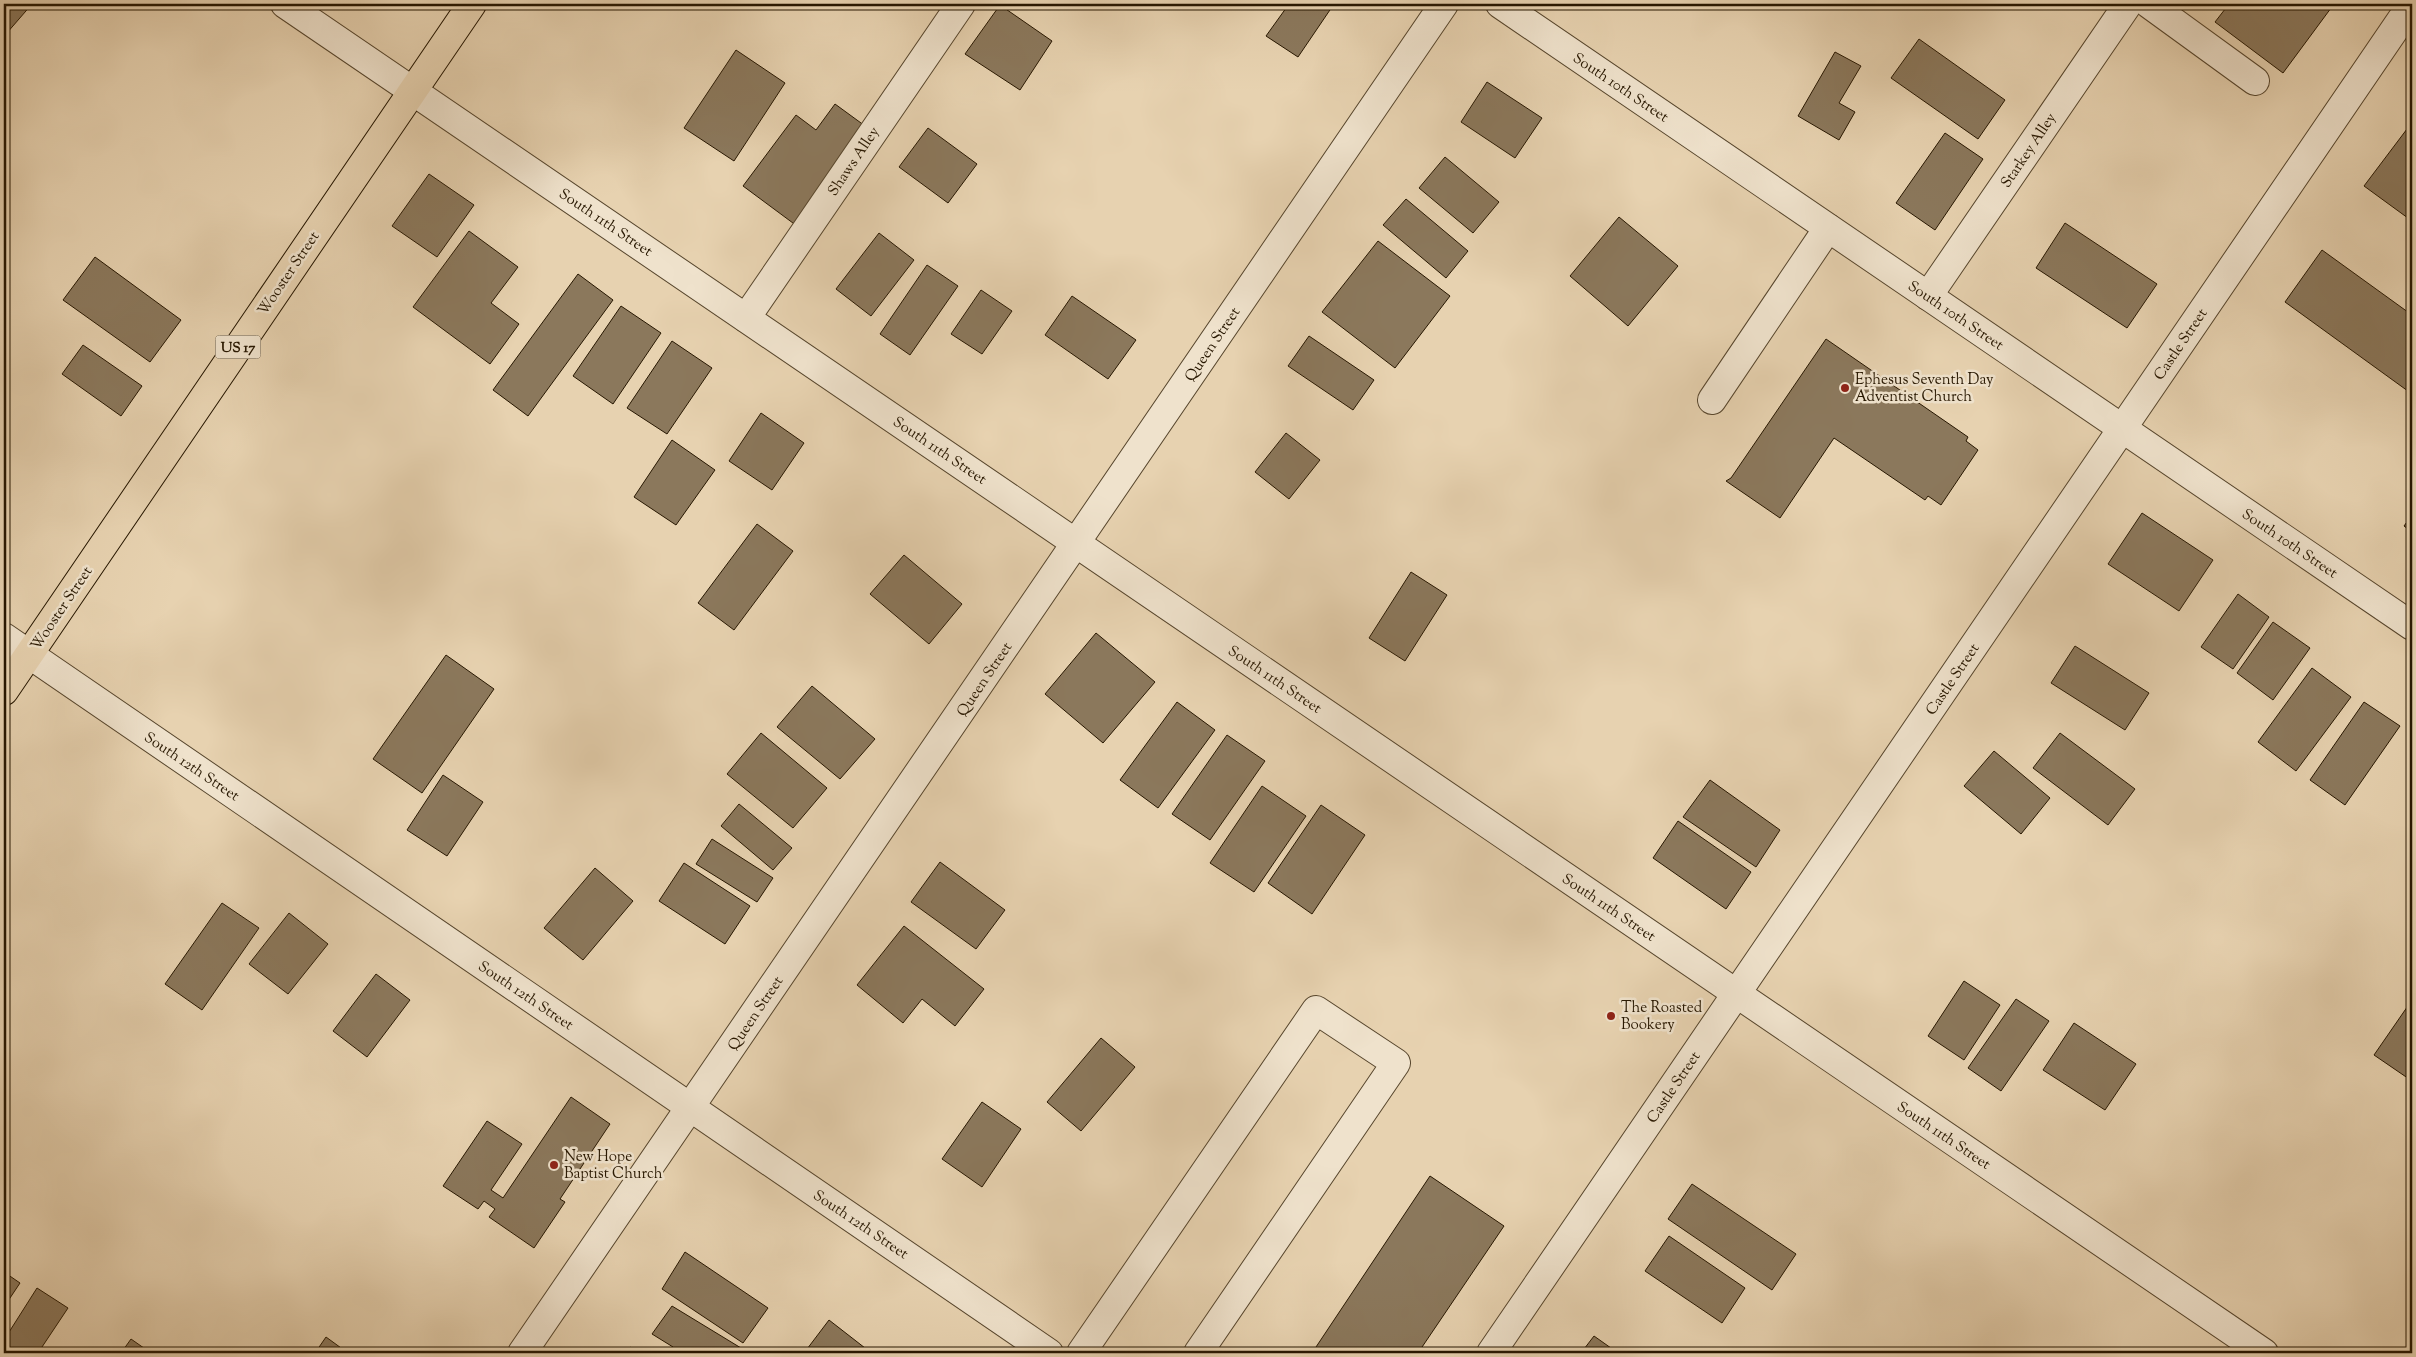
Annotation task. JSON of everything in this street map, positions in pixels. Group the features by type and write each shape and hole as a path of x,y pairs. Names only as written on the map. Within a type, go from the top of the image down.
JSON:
{"main road":[{"name":"Wooster Street","path":"4,691 472,4"}],"street":[{"name":"South 11th Street","path":"286,4 2264,1353"},
{"name":"Shaws Alley","path":"746,318 960,4"},
{"name":"Queen Street","path":"522,1353 1444,4"},
{"name":"South 10th Street","path":"1500,4 2412,626"},
{"name":"Starkey Alley","path":"1928,296 2128,4"},
{"path":"2149,4 2256,81"},
{"name":"Castle Street","path":"1491,1353 2412,4"},
{"path":"1712,400 1828,228"},
{"name":"South 12th Street","path":"4,637 1050,1353"},
{"path":"1080,1353 1316,1010 1396,1063 1198,1353"}],"building":[{"path":"4,4 32,4 6,34 4,32"},
{"path":"1289,4 1334,4 1298,57 1266,36"},
{"path":"2229,4 2334,4 2283,73 2215,22"},
{"path":"1000,5 1052,41 1020,90 965,54"},
{"path":"1919,39 2005,100 1978,139 1891,78"},
{"path":"736,50 785,83 734,161 684,128"},
{"path":"1835,52 1861,66 1839,103 1855,112 1839,140 1798,116"},
{"path":"1487,82 1542,118 1515,158 1461,122"},
{"path":"835,104 872,131 801,229 743,186 796,115 816,130"},
{"path":"928,128 977,164 948,203 899,167"},
{"path":"2407,129 2412,133 2412,221 2364,186"},
{"path":"1945,133 1983,159 1935,230 1896,203"},
{"path":"1445,157 1499,202 1473,233 1419,188"},
{"path":"429,174 474,205 437,257 392,226"},
{"path":"1406,199 1468,251 1446,278 1383,225"},
{"path":"1619,217 1678,266 1628,326 1570,276"},
{"path":"2065,223 2157,284 2127,328 2036,268"},
{"path":"469,231 518,267 491,303 519,324 490,364 413,307"},
{"path":"879,233 914,260 871,316 836,289"},
{"path":"1378,241 1450,296 1395,368 1322,312"},
{"path":"2322,250 2412,315 2412,394 2285,302"},
{"path":"95,257 181,320 150,362 63,300"},
{"path":"927,265 958,286 910,355 880,334"},
{"path":"578,274 613,300 528,416 493,390"},
{"path":"981,290 1012,311 982,354 951,334"},
{"path":"1072,296 1136,340 1108,379 1045,335"},
{"path":"621,306 661,333 613,404 573,376"},
{"path":"1309,336 1374,380 1353,410 1288,366"},
{"name":"Ephesus Seventh Day Adventist Church","path":"1826,339 1968,437 1966,441 1978,450 1941,505 1928,496 1925,500 1834,438 1780,518 1726,481 1731,478"},
{"path":"672,341 712,368 667,434 627,408"},
{"path":"83,345 142,386 121,416 62,374"},
{"path":"761,413 804,443 772,490 729,461"},
{"path":"1286,433 1320,460 1289,499 1255,472"},
{"path":"672,440 715,470 676,525 634,497"},
{"path":"2142,513 2213,560 2179,611 2108,564"},
{"path":"2412,515 2412,532 2404,526"},
{"path":"757,524 793,551 734,630 698,603"},
{"path":"904,555 962,604 929,644 870,594"},
{"path":"1411,572 1447,595 1405,661 1369,638"},
{"path":"2238,594 2269,617 2233,669 2201,647"},
{"path":"2273,622 2310,648 2273,700 2237,673"},
{"path":"1096,633 1155,682 1103,743 1045,694"},
{"path":"2075,646 2149,693 2125,730 2051,683"},
{"path":"446,655 494,689 422,793 373,759"},
{"path":"2312,668 2351,697 2296,771 2258,742"},
{"path":"812,686 875,739 840,779 777,727"},
{"path":"1177,702 1215,730 1158,808 1120,780"},
{"path":"2364,702 2400,726 2345,805 2310,780"},
{"path":"761,733 827,788 793,828 727,774"},
{"path":"2060,733 2135,789 2108,825 2033,768"},
{"path":"1227,735 1265,761 1210,840 1172,814"},
{"path":"1994,751 2050,798 2021,834 1964,786"},
{"path":"443,775 483,802 447,856 407,830"},
{"path":"1710,780 1780,830 1756,867 1683,817"},
{"path":"1262,786 1306,816 1254,892 1210,863"},
{"path":"739,804 792,848 773,870 721,826"},
{"path":"1321,805 1365,835 1312,914 1268,883"},
{"path":"1678,821 1751,872 1726,909 1653,858"},
{"path":"712,839 773,878 757,902 696,864"},
{"path":"940,862 1005,910 976,949 911,902"},
{"path":"684,863 750,906 725,944 659,901"},
{"path":"595,868 633,901 583,960 544,928"},
{"path":"222,903 259,928 202,1010 165,984"},
{"path":"289,913 328,944 288,994 249,964"},
{"path":"904,926 984,989 955,1026 922,999 903,1023 857,985"},
{"path":"376,974 410,1000 367,1057 333,1031"},
{"path":"1964,981 2000,1005 1964,1060 1928,1036"},
{"path":"2016,999 2049,1021 2001,1091 1968,1068"},
{"path":"2412,1000 2412,1081 2374,1055"},
{"path":"2074,1023 2136,1064 2105,1110 2043,1070"},
{"path":"1101,1038 1135,1067 1081,1131 1047,1102"},
{"name":"New Hope Baptist Church","path":"571,1097 610,1124 560,1199 565,1202 534,1248 489,1217 495,1209 484,1201 478,1209 443,1186 487,1121 522,1144 491,1190 503,1198"},
{"path":"982,1102 1021,1129 982,1187 942,1159"},
{"path":"1430,1176 1504,1226 1418,1353 1312,1353"},
{"path":"1692,1184 1796,1254 1772,1290 1668,1219"},
{"path":"1669,1236 1745,1288 1722,1323 1645,1271"},
{"path":"685,1252 768,1308 743,1343 662,1289"},
{"path":"4,1272 20,1283 4,1307"},
{"path":"37,1288 68,1308 38,1353 4,1353 4,1340"},
{"path":"672,1306 741,1348 737,1353 669,1353 673,1347 652,1334"},
{"path":"829,1320 865,1348 861,1353 804,1353"},
{"path":"1594,1336 1618,1353 1581,1353"},
{"path":"326,1337 348,1353 315,1353"},
{"path":"131,1339 151,1353 121,1353"},
{"path":"630,1347 638,1353 626,1353"}],"place":[{"name":"Ephesus Seventh Day Adventist Church","path":"1845,388"},
{"name":"The Roasted Bookery","path":"1611,1016"},
{"name":"New Hope Baptist Church","path":"554,1165"}]}
